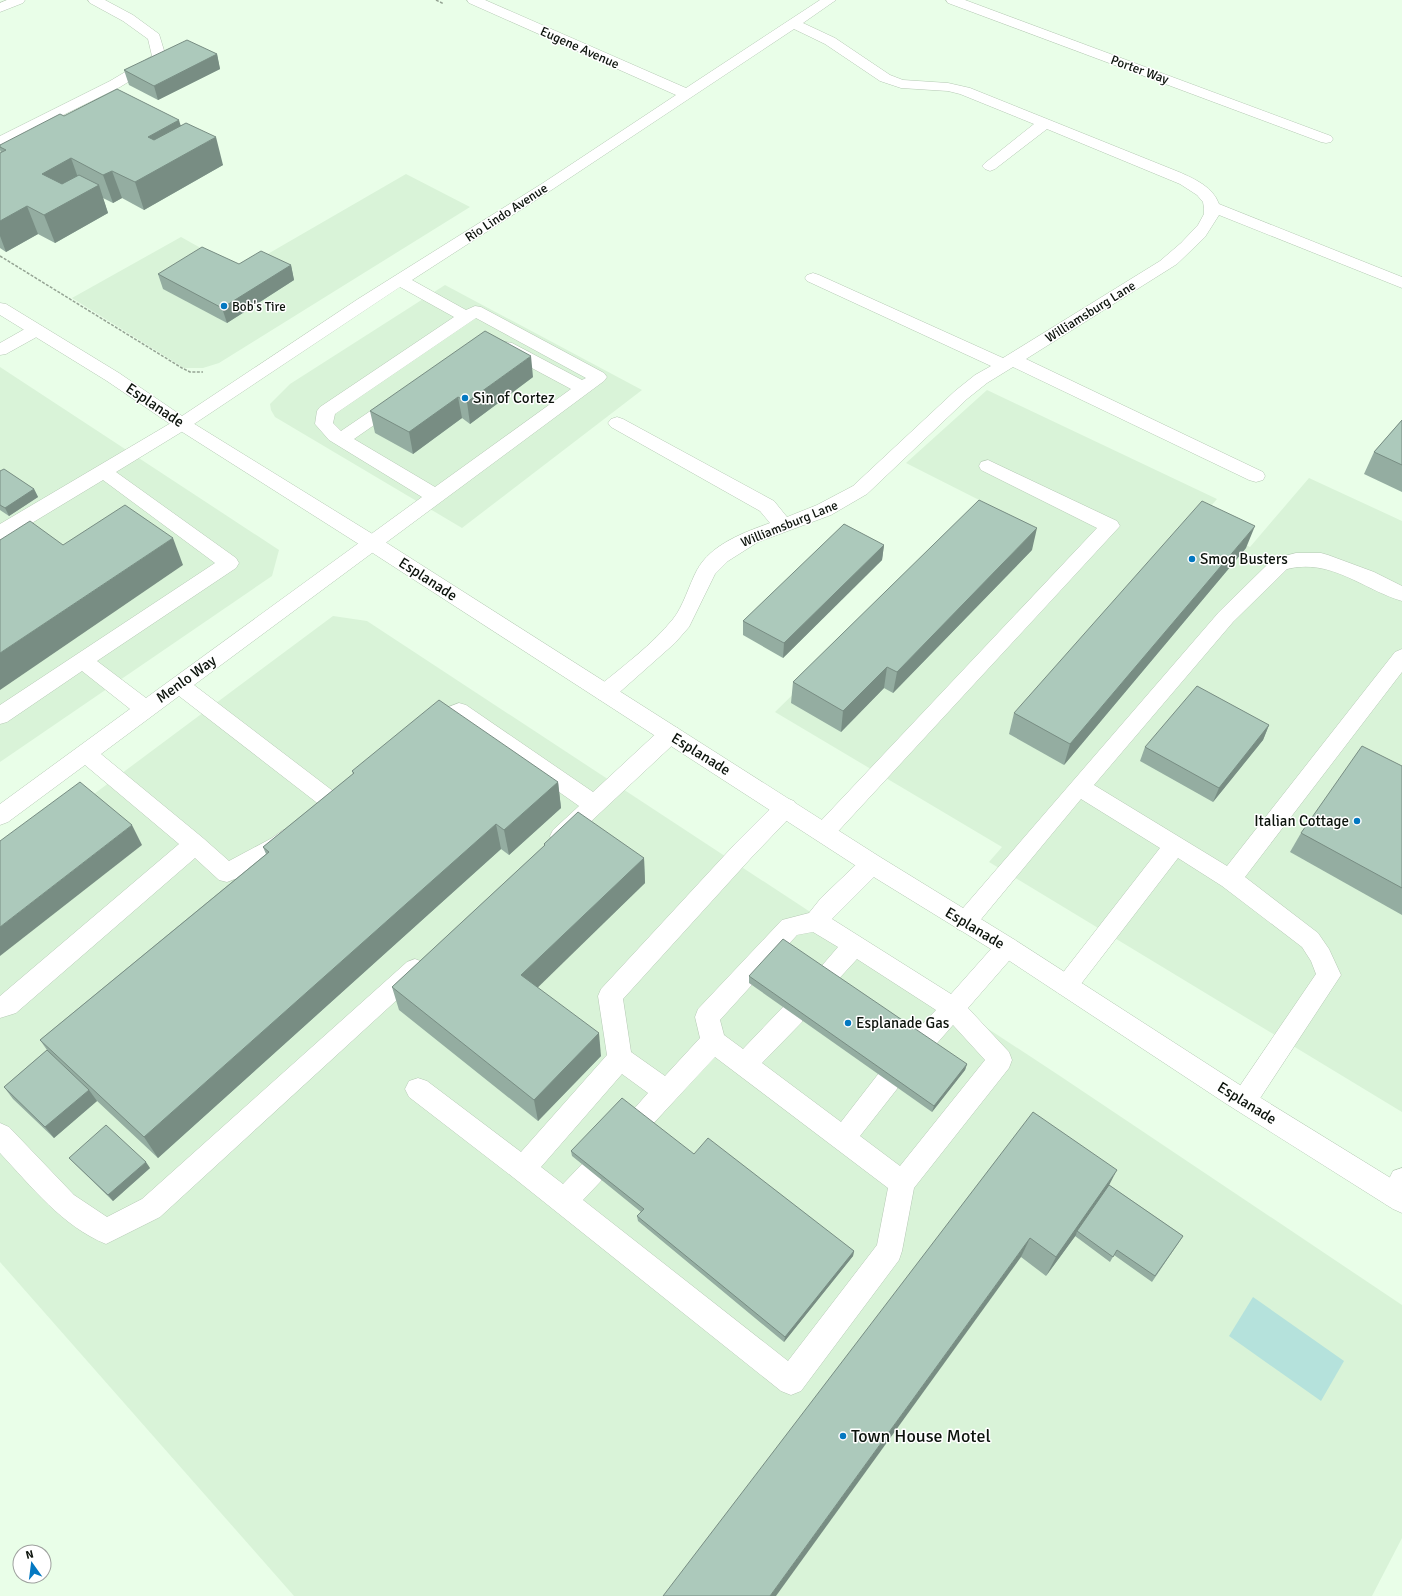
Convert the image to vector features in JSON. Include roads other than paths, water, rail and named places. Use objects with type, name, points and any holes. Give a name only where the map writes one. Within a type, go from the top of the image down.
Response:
[{"type":"street","points":[[0,8],[18,0]]},
{"type":"street","points":[[0,142],[115,84],[159,57],[154,37],[128,18],[95,0]]},
{"type":"street","name":"Eugene Avenue","points":[[474,0],[687,94]]},
{"type":"street","name":"Rio Lindo Avenue","points":[[0,532],[182,424],[400,280],[548,186],[829,0]]},
{"type":"street","name":"Porter Way","points":[[953,0],[1326,139]]},
{"type":"street","points":[[792,24],[830,41],[885,78],[901,84],[948,87],[965,91],[1190,182],[1201,190],[1212,207],[1402,283]]},
{"type":"street","points":[[990,166],[1045,123]]},
{"type":"street","name":"Williamsburg Lane","points":[[605,693],[668,638],[682,622],[707,570],[721,556],[751,537],[824,510],[860,490],[961,395],[1008,362],[1116,296],[1177,256],[1206,225],[1211,216],[1212,207]]},
{"type":"street","points":[[813,278],[1008,362],[1256,476]]},
{"type":"street","points":[[400,280],[466,316],[326,411],[324,424],[341,440],[435,496]]},
{"type":"street","name":"Esplanade","points":[[0,308],[113,377],[182,424],[372,543],[1244,1101],[1399,1192]]},
{"type":"street","name":"Menlo Way","points":[[0,816],[598,377],[475,311],[466,316]]},
{"type":"street","points":[[0,350],[36,330]]},
{"type":"street","points":[[491,344],[498,343],[583,388]]},
{"type":"street","points":[[341,440],[413,390]]},
{"type":"street","points":[[617,423],[768,506],[783,525]]},
{"type":"street","points":[[824,832],[1110,526],[988,466]]},
{"type":"street","points":[[0,716],[229,563],[104,471]]},
{"type":"street","points":[[965,922],[1079,786],[1226,617],[1280,564],[1296,560],[1321,560],[1367,576],[1402,594]]},
{"type":"street","points":[[1230,878],[1402,657]]},
{"type":"street","points":[[83,661],[145,710]]},
{"type":"street","points":[[179,685],[333,803]]},
{"type":"street","points":[[413,735],[424,725],[459,711],[595,805]]},
{"type":"street","points":[[546,850],[670,734]]},
{"type":"street","points":[[85,753],[195,844],[227,873],[280,845],[362,779]]},
{"type":"street","points":[[1079,786],[1230,878],[1310,940],[1321,956],[1329,975],[1244,1101]]},
{"type":"street","points":[[667,1092],[620,1058],[610,996],[743,851],[786,808]]},
{"type":"street","points":[[0,1007],[7,1006],[195,844]]},
{"type":"street","points":[[1066,986],[1175,845]]},
{"type":"street","points":[[872,864],[829,905],[816,921],[790,927],[707,1017],[713,1041],[744,1066],[902,1183]]},
{"type":"street","points":[[418,1089],[523,1169],[791,1382],[889,1251],[902,1183],[1000,1060],[953,1008],[816,921]]},
{"type":"street","points":[[827,976],[855,946]]},
{"type":"street","points":[[923,1041],[1007,948]]},
{"type":"street","points":[[0,1136],[65,1204],[106,1231],[151,1208],[429,956]]},
{"type":"street","points":[[744,1066],[793,1014]]},
{"type":"street","points":[[642,1118],[713,1041]]},
{"type":"street","points":[[523,1169],[620,1058]]},
{"type":"street","points":[[844,1139],[888,1081]]},
{"type":"street","points":[[564,1202],[592,1172]]},
{"type":"water","points":[[1253,1297],[1344,1361],[1321,1401],[1229,1336]]},
{"type":"place","name":"Bob's Tire","points":[[224,306]]},
{"type":"place","name":"Sin of Cortez","points":[[465,398]]},
{"type":"place","name":"Smog Busters","points":[[1192,559]]},
{"type":"place","name":"Italian Cottage","points":[[1357,821]]},
{"type":"place","name":"Esplanade Gas","points":[[848,1023]]},
{"type":"place","name":"Town House Motel","points":[[843,1436]]}]
